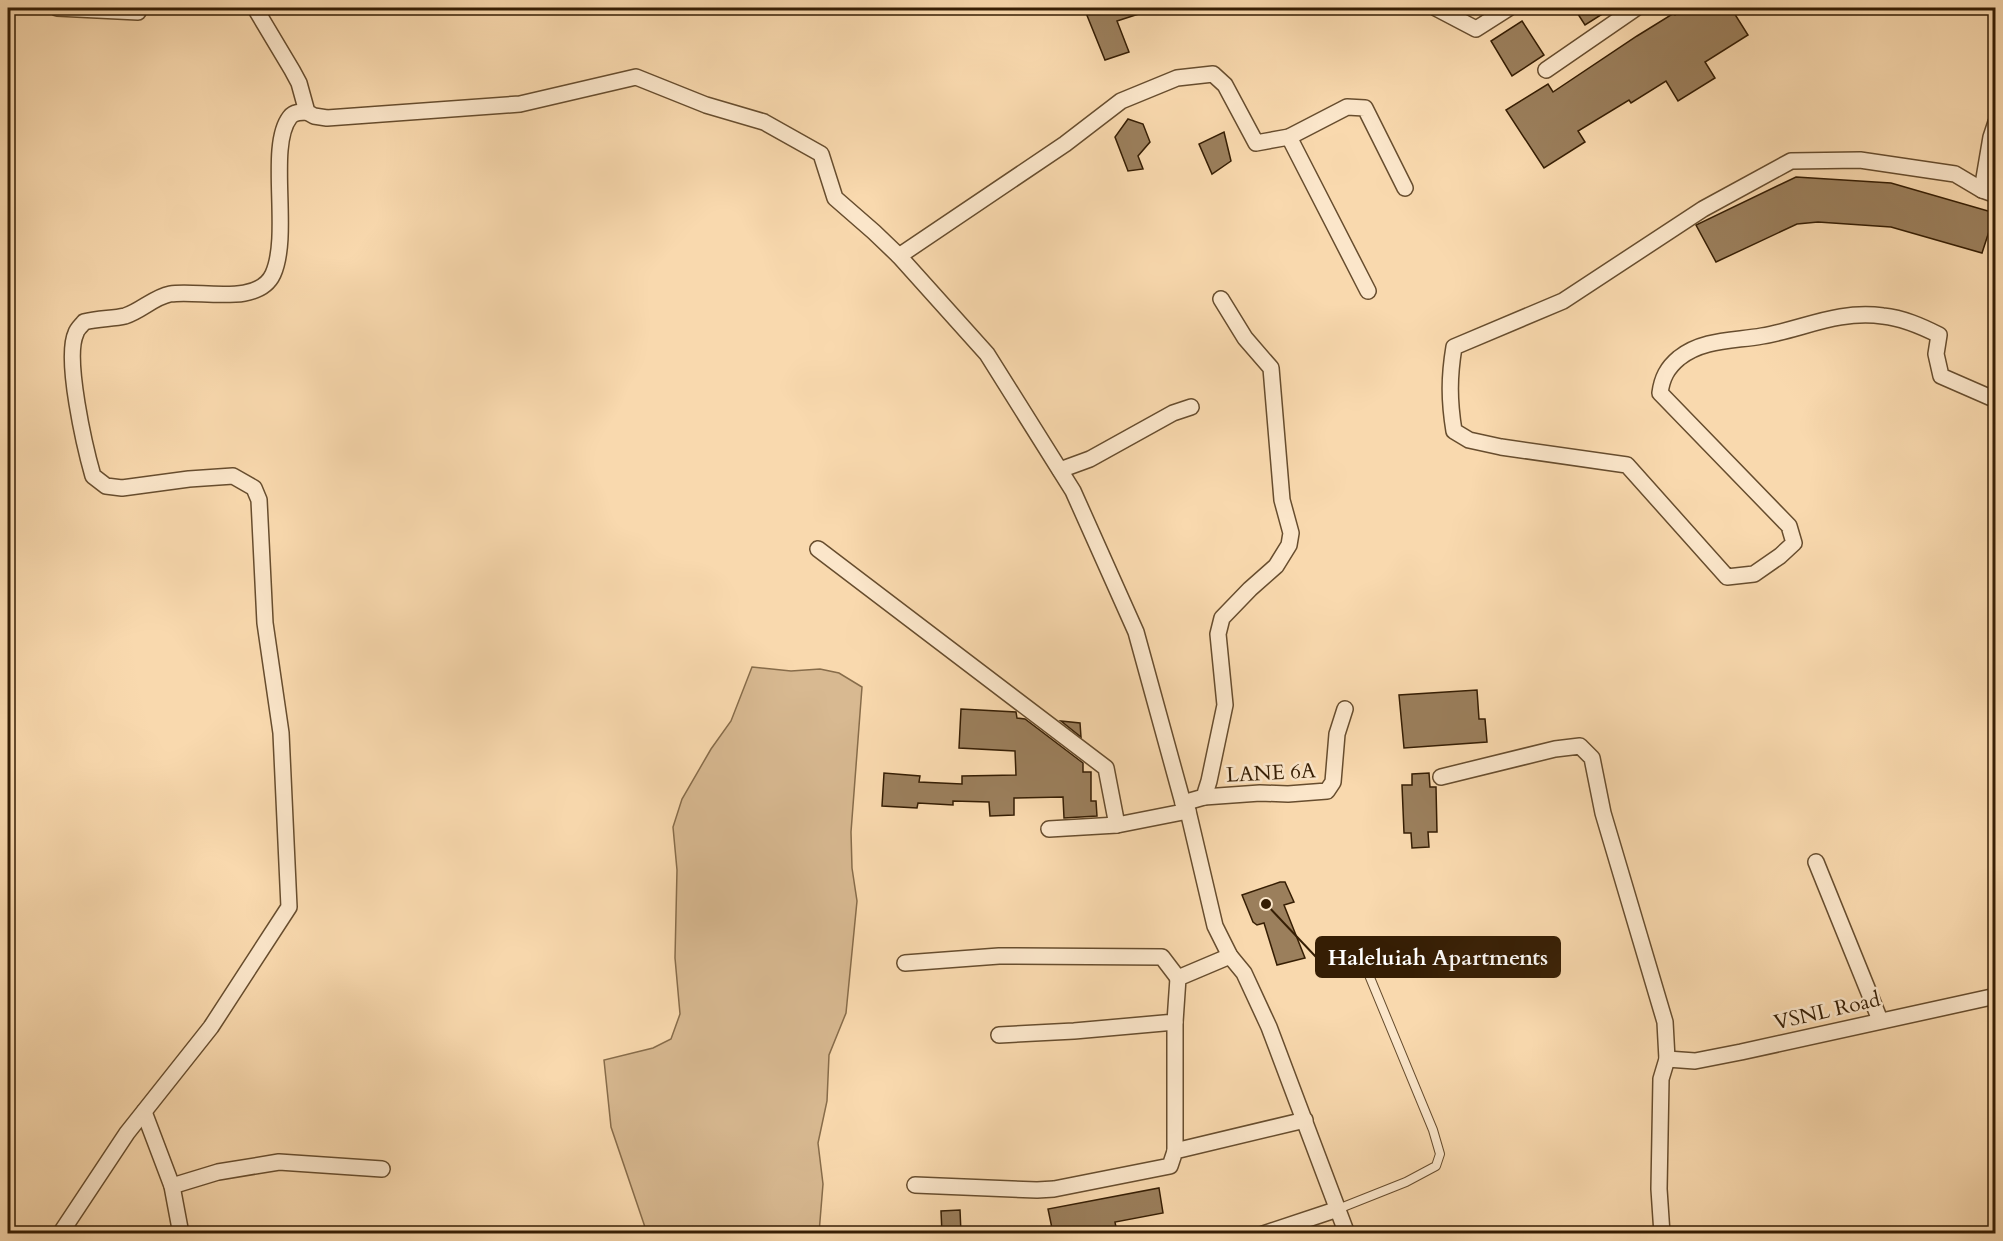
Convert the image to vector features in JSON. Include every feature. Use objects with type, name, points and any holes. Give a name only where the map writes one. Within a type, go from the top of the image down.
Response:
[{"type":"street","points":[[66,8],[138,12]]},
{"type":"street","points":[[255,8],[299,83],[306,112]]},
{"type":"street","points":[[1436,8],[1476,29],[1509,8]]},
{"type":"street","points":[[1546,70],[1636,8]]},
{"type":"street","points":[[899,256],[1065,144],[1121,101],[1177,78],[1213,74],[1225,85],[1256,143],[1289,137],[1347,107],[1365,108],[1405,188]]},
{"type":"street","points":[[60,1233],[127,1133],[211,1028],[289,907],[280,733],[266,623],[259,500],[254,488],[234,476],[189,479],[122,488],[106,486],[98,482],[93,476],[79,413],[72,348],[76,332],[84,322],[125,316],[171,294],[240,294],[259,288],[272,277],[278,262],[281,219],[281,144],[284,128],[291,115],[306,112],[327,118],[520,104],[636,77],[706,105],[764,122],[820,154],[835,198],[899,256],[987,354],[1073,491],[1136,632],[1186,807],[1215,927],[1230,956],[1244,973],[1264,1016],[1347,1233]]},
{"type":"street","points":[[1995,122],[1990,137],[1988,193],[1955,174],[1860,160],[1791,161],[1703,209],[1563,301],[1454,347],[1449,400],[1454,431],[1469,440],[1501,447],[1627,465],[1727,577],[1754,574],[1794,543],[1789,526],[1660,393],[1663,376],[1679,358],[1708,343],[1764,336],[1832,317],[1882,315],[1913,323],[1939,335],[1936,354],[1941,376],[1995,400]]},
{"type":"street","points":[[1289,137],[1368,291]]},
{"type":"street","points":[[1049,829],[1117,825],[1186,807],[1204,797],[1225,705],[1218,634],[1222,618],[1276,566],[1289,545],[1291,533],[1282,500],[1270,368],[1245,338],[1221,299]]},
{"type":"street","points":[[1060,470],[1090,459],[1173,413],[1191,407]]},
{"type":"street","points":[[818,549],[1106,768],[1117,825]]},
{"type":"street","name":"LANE 6A","points":[[1204,797],[1327,791],[1333,782],[1337,734],[1345,709]]},
{"type":"street","points":[[1441,777],[1555,749],[1580,746],[1592,758],[1603,813],[1665,1022],[1667,1059],[1661,1079],[1659,1189],[1662,1233]]},
{"type":"street","points":[[1816,862],[1880,1020]]},
{"type":"street","points":[[904,963],[999,956],[1162,957],[1178,978],[1175,1022],[1175,1151],[1170,1166],[1054,1189],[915,1185]]},
{"type":"street","points":[[1178,978],[1230,956]]},
{"type":"street","name":"VSNL Road","points":[[1667,1059],[1695,1061],[1995,996]]},
{"type":"street","points":[[999,1035],[1175,1022]]},
{"type":"street","points":[[144,1112],[172,1186],[181,1233]]},
{"type":"street","points":[[1175,1151],[1305,1120]]},
{"type":"street","points":[[172,1186],[218,1172],[279,1162],[382,1168]]},
{"type":"street","points":[[1263,1233],[1338,1209]]},
{"type":"lane","points":[[1338,1209],[1406,1182],[1436,1166],[1440,1154],[1364,963]]},
{"type":"shaded area","points":[[752,667],[791,671],[820,669],[839,673],[862,687],[851,832],[852,868],[857,901],[846,1013],[829,1055],[827,1101],[818,1143],[823,1184],[819,1233],[647,1233],[611,1127],[604,1060],[653,1048],[671,1039],[680,1014],[675,958],[677,870],[673,827],[682,799],[711,749],[731,721]]},
{"type":"building","points":[[1084,8],[1150,8],[1151,10],[1117,21],[1129,52],[1105,60]]},
{"type":"building","points":[[1574,8],[1612,8],[1585,25]]},
{"type":"building","points":[[1687,8],[1731,8],[1748,35],[1705,62],[1715,78],[1678,101],[1666,81],[1631,103],[1629,100],[1578,131],[1585,142],[1544,168],[1506,110],[1548,84],[1553,92],[1637,36],[1674,13],[1675,15]]},
{"type":"building","points":[[1522,21],[1544,55],[1512,76],[1491,41]]},
{"type":"building","points":[[1128,119],[1143,124],[1150,142],[1138,156],[1143,169],[1128,171],[1115,137]]},
{"type":"building","points":[[1224,132],[1231,161],[1212,174],[1199,144]]},
{"type":"building","points":[[1796,177],[1891,183],[1995,213],[1982,253],[1891,227],[1818,222],[1797,224],[1716,262],[1696,225]]},
{"type":"building","points":[[1477,690],[1479,719],[1485,719],[1487,742],[1404,748],[1399,695]]},
{"type":"building","points":[[961,709],[1016,712],[1017,718],[1025,719],[1083,763],[1083,772],[1091,772],[1091,801],[1096,801],[1097,816],[1064,818],[1063,797],[1014,798],[1014,815],[990,816],[989,802],[953,801],[953,805],[918,803],[917,808],[882,806],[884,773],[920,776],[919,782],[962,784],[962,776],[1016,775],[1015,751],[959,748]]},
{"type":"building","points":[[1061,721],[1080,723],[1081,737]]},
{"type":"building","points":[[1429,773],[1430,787],[1436,787],[1437,832],[1428,832],[1429,847],[1412,848],[1411,833],[1404,833],[1402,785],[1412,785],[1412,774]]},
{"type":"building","points":[[1285,882],[1294,902],[1284,905],[1305,958],[1277,965],[1264,923],[1257,925],[1253,922],[1242,895]]},
{"type":"building","points":[[1159,1188],[1163,1213],[1115,1222],[1117,1233],[1053,1233],[1048,1209]]},
{"type":"building","points":[[960,1210],[961,1233],[942,1233],[941,1211]]},
{"type":"place","name":"Haleluiah Apartments","points":[[1266,904]]}]
